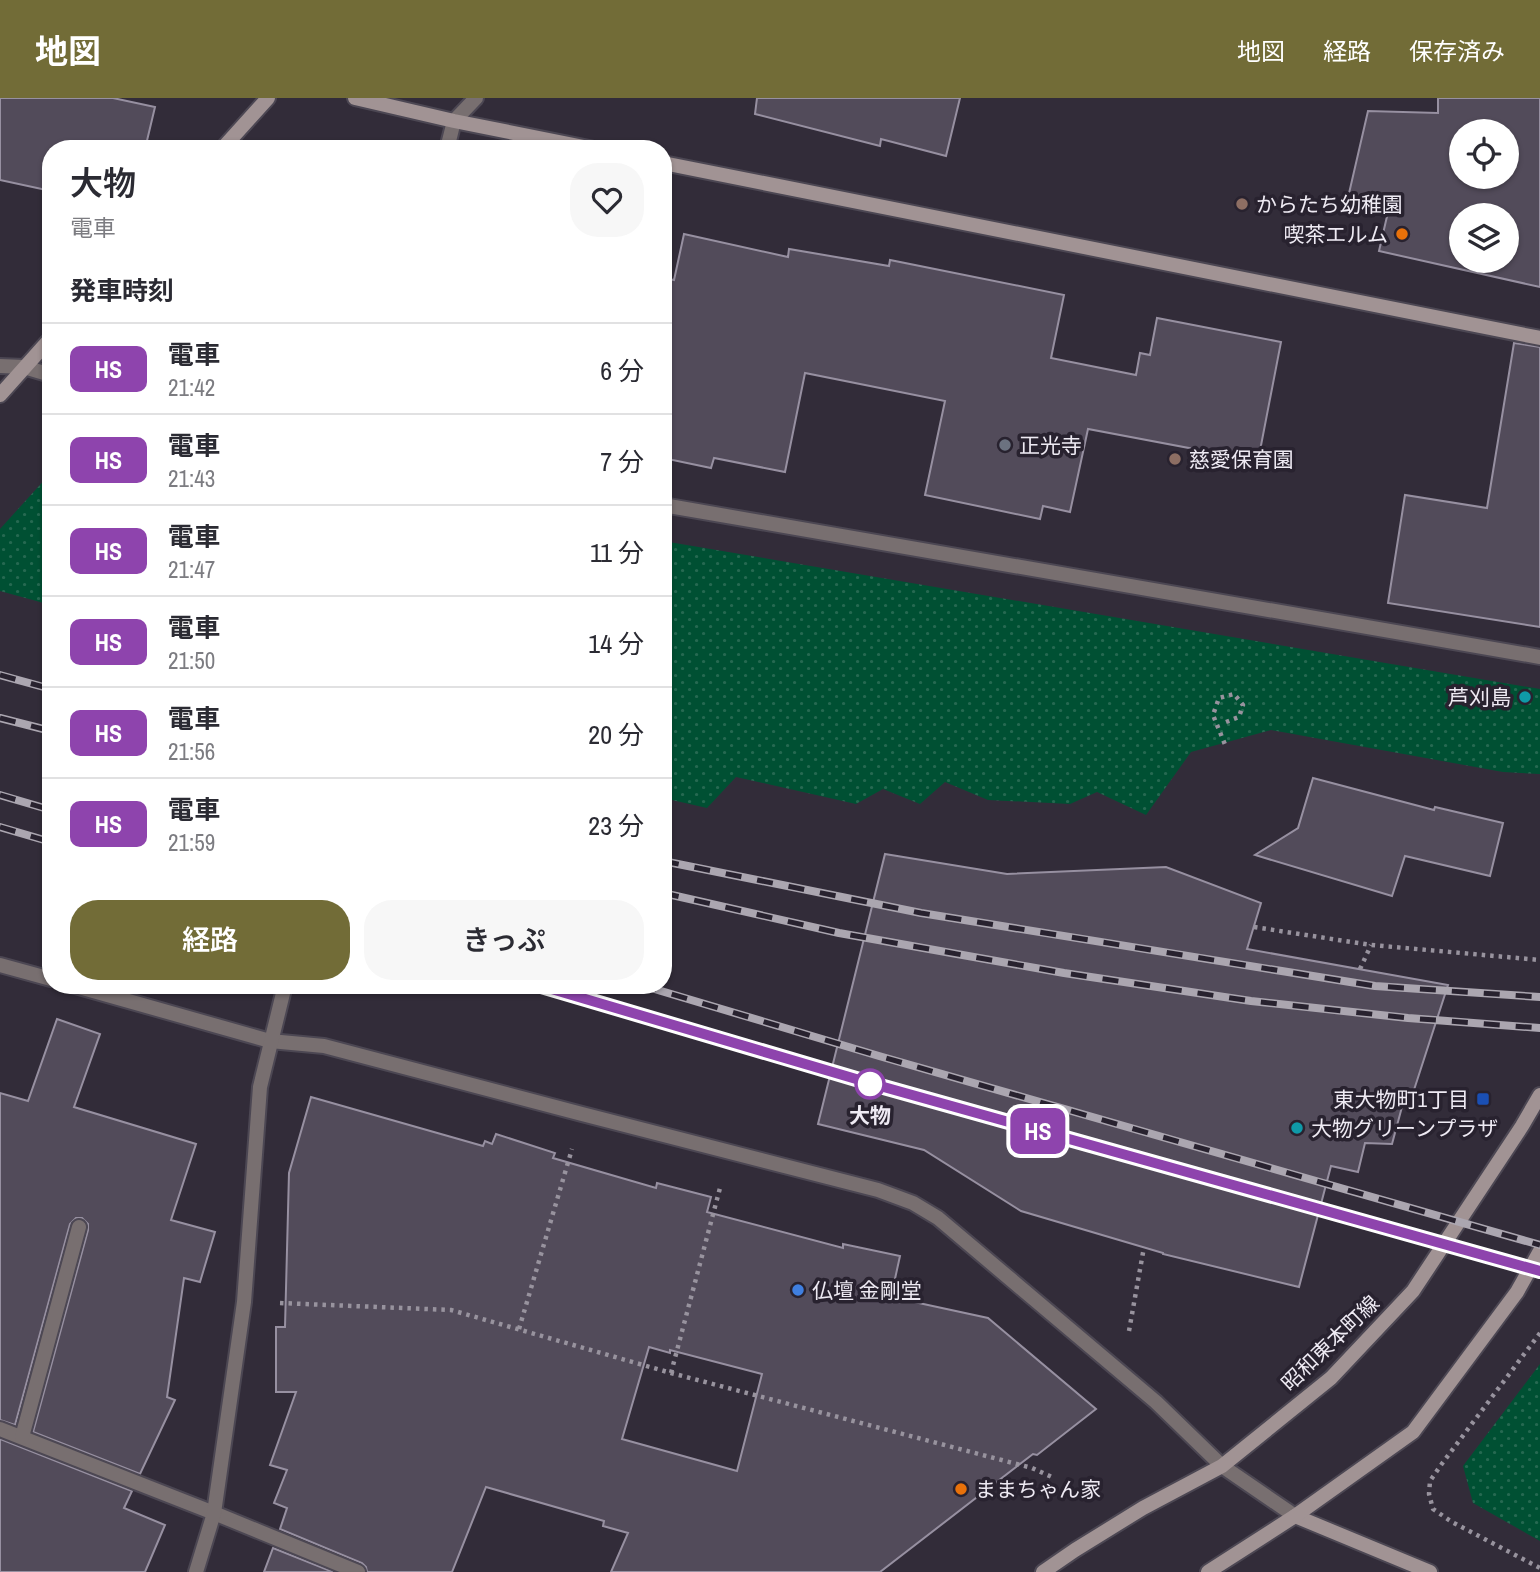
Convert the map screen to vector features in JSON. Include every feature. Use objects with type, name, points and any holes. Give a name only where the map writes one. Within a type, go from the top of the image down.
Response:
[{"type":"street","points":[[230,140],[268,98]]},
{"type":"street","points":[[355,98],[404,103],[454,121],[549,140]]},
{"type":"street","points":[[449,140],[454,121],[476,98]]},
{"type":"street","points":[[672,165],[1540,338]]},
{"type":"street","points":[[0,395],[42,348]]},
{"type":"street","points":[[0,366],[24,367],[42,372]]},
{"type":"street","points":[[672,507],[1540,657]]},
{"type":"street","points":[[0,965],[42,977]]},
{"type":"street","points":[[104,994],[270,1041],[324,1046],[878,1190],[913,1203],[938,1218],[1156,1402],[1222,1466],[1295,1516],[1430,1572]]},
{"type":"street","points":[[196,1572],[214,1513],[244,1302],[260,1087],[283,994]]},
{"type":"street","name":"昭和東本町線","points":[[1043,1572],[1143,1508],[1222,1466],[1331,1378],[1412,1291],[1540,1095]]},
{"type":"street","points":[[22,1437],[79,1227]]},
{"type":"street","points":[[1208,1572],[1295,1516],[1413,1432],[1517,1292],[1540,1251]]},
{"type":"street","points":[[0,1429],[358,1572]]},
{"type":"path","points":[[1226,722],[1239,717],[1243,705],[1234,694],[1219,698],[1213,715],[1226,747]]},
{"type":"path","points":[[1254,927],[1371,945],[1540,960]]},
{"type":"path","points":[[1360,969],[1371,945]]},
{"type":"path","points":[[519,1329],[582,1114]]},
{"type":"path","points":[[671,1373],[729,1152]]},
{"type":"path","points":[[1128,1336],[1144,1247]]},
{"type":"path","points":[[244,1302],[451,1310],[671,1373],[1031,1468],[1054,1478]]},
{"type":"path","points":[[1540,1334],[1441,1465],[1430,1481],[1429,1494],[1433,1509],[1452,1522],[1540,1568]]},
{"type":"green space","points":[[42,483],[42,603],[0,591],[0,529]]},
{"type":"green space","points":[[672,543],[1540,689],[1540,774],[1503,772],[1271,730],[1191,752],[1146,815],[1097,792],[1070,804],[988,800],[945,782],[920,804],[883,789],[856,804],[736,777],[707,808],[672,800]]},
{"type":"green space","points":[[1540,1364],[1540,1541],[1473,1503],[1463,1466]]},
{"type":"building","points":[[0,98],[113,98],[155,107],[147,140],[42,140],[42,189],[0,180]]},
{"type":"building","points":[[757,98],[960,98],[946,156],[881,139],[880,146],[755,114]]},
{"type":"building","points":[[1438,98],[1540,98],[1540,287],[1477,273],[1519,273],[1519,203],[1449,203],[1449,267],[1379,251],[1388,212],[1347,202],[1368,111],[1438,113]]},
{"type":"building","points":[[684,234],[788,257],[789,249],[889,266],[890,260],[1064,295],[1051,358],[1136,375],[1140,353],[1150,355],[1157,318],[1281,342],[1258,461],[1088,429],[1070,512],[1043,506],[1040,519],[925,495],[945,401],[805,373],[785,472],[714,458],[711,468],[672,460],[674,280]]},
{"type":"building","points":[[1514,343],[1540,347],[1540,627],[1388,603],[1405,495],[1487,508]]},
{"type":"building","points":[[1313,778],[1434,810],[1435,807],[1503,823],[1490,876],[1405,856],[1392,896],[1255,855],[1298,828]]},
{"type":"building","points":[[885,854],[1007,874],[1166,867],[1261,903],[1247,949],[1448,985],[1413,1093],[1406,1092],[1392,1144],[1365,1143],[1358,1172],[1331,1166],[1299,1287],[1163,1254],[1021,1211],[924,1150],[818,1124]]},
{"type":"building","points":[[57,1019],[100,1034],[74,1107],[196,1144],[171,1220],[215,1232],[200,1282],[184,1278],[167,1397],[175,1400],[140,1474],[33,1432],[88,1230],[88,1224],[82,1218],[76,1218],[70,1224],[15,1425],[0,1420],[0,1093],[28,1101]]},
{"type":"building","points":[[311,1097],[483,1146],[485,1141],[492,1144],[496,1134],[555,1153],[553,1158],[656,1188],[657,1183],[711,1197],[707,1212],[843,1248],[843,1244],[900,1256],[891,1297],[988,1318],[1096,1409],[880,1572],[611,1572],[628,1533],[603,1526],[604,1521],[486,1487],[452,1572],[367,1572],[362,1563],[280,1529],[287,1508],[274,1503],[287,1470],[270,1465],[296,1392],[276,1392],[276,1327],[285,1327],[289,1173]],"holes":[[[649,1347],[670,1353],[670,1350],[762,1374],[737,1471],[622,1439]]]},
{"type":"building","points":[[0,1439],[132,1491],[124,1508],[165,1525],[145,1572],[0,1572]]},
{"type":"building","points":[[273,1548],[333,1572],[264,1572]]},
{"type":"railway","points":[[0,675],[42,687]]},
{"type":"railway","points":[[0,718],[42,729]]},
{"type":"railway","points":[[0,795],[42,807]]},
{"type":"railway","points":[[0,827],[42,839]]},
{"type":"railway","points":[[672,863],[921,913],[1375,986],[1540,997]]},
{"type":"railway","points":[[672,895],[839,933],[1064,973],[1251,1001],[1408,1018],[1540,1028]]},
{"type":"railway","points":[[568,994],[873,1084],[1540,1271]]},
{"type":"railway","points":[[671,994],[1540,1245]]},
{"type":"train","name":"HS","points":[[568,994],[873,1084],[1540,1271]]},
{"type":"place","name":"からたち幼稚園","points":[[1242,204]]},
{"type":"place","name":"喫茶エルム","points":[[1402,234]]},
{"type":"place","name":"正光寺","points":[[1005,445]]},
{"type":"place","name":"慈愛保育園","points":[[1175,459]]},
{"type":"place","name":"芦刈島","points":[[1525,697]]},
{"type":"place","name":"大物","points":[[870,1084]]},
{"type":"place","name":"東大物町1丁目","points":[[1483,1099]]},
{"type":"place","name":"大物グリーンプラザ","points":[[1297,1128]]},
{"type":"place","name":"仏壇 金剛堂","points":[[798,1290]]},
{"type":"place","name":"ままちゃん家","points":[[961,1489]]}]
